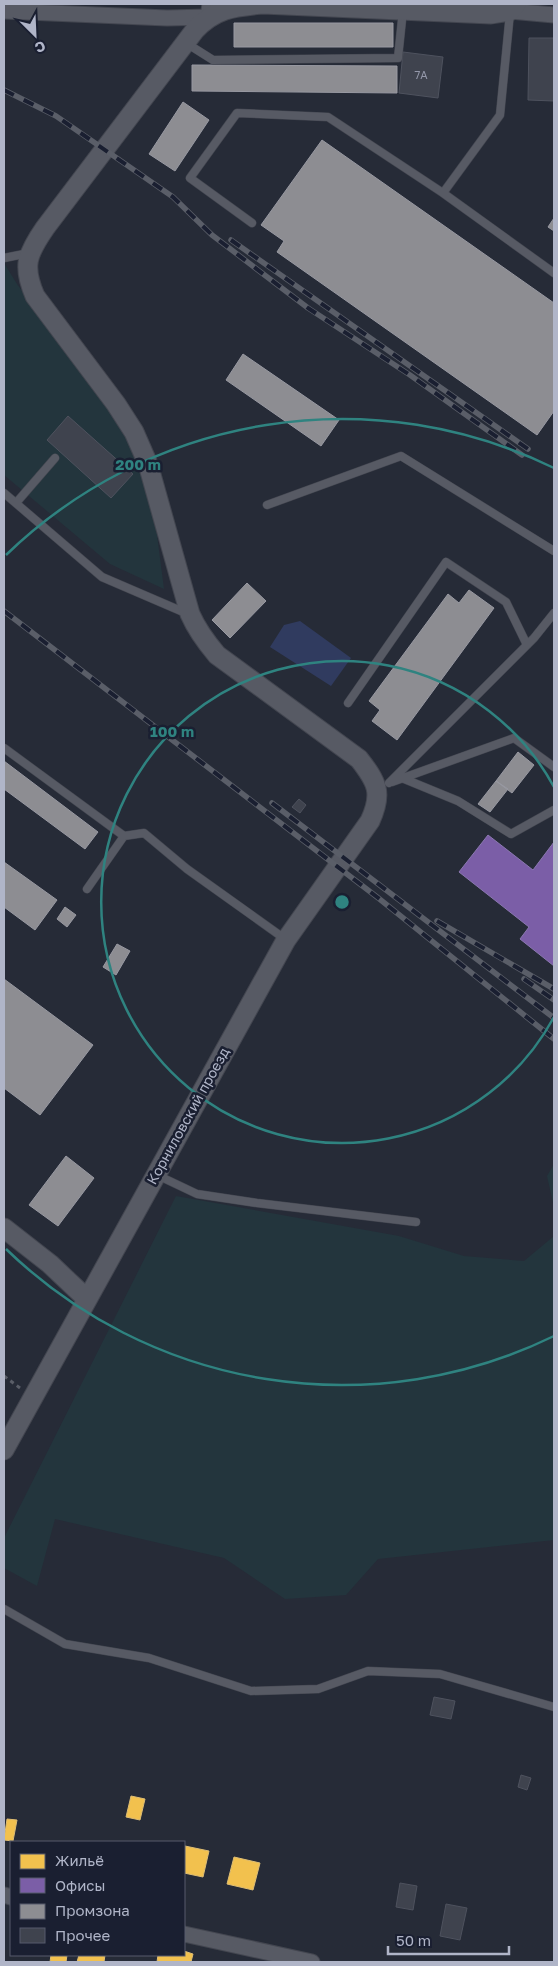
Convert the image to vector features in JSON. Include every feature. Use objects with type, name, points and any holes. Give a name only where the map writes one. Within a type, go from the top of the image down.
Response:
[{"type":"street","points":[[4,11],[166,18],[209,10],[263,4],[491,14],[513,7],[554,15]]},
{"type":"street","points":[[209,10],[45,228],[30,253],[26,267],[28,281],[35,296],[116,404],[134,432],[156,490],[190,614],[204,640],[217,655],[359,760],[383,786]]},
{"type":"street","name":"Корниловский проезд","points":[[4,1450],[286,940],[370,821],[378,804],[383,786]]},
{"type":"street","points":[[4,1228],[50,1264],[87,1299]]},
{"type":"street","points":[[185,1934],[312,1962]]},
{"type":"lane","points":[[443,193],[500,115],[513,7]]},
{"type":"lane","points":[[186,43],[213,60],[398,58],[403,9]]},
{"type":"lane","points":[[252,223],[190,178],[236,113],[328,117],[443,193],[554,273]]},
{"type":"lane","points":[[4,258],[30,253]]},
{"type":"lane","points":[[267,505],[401,456],[554,551]]},
{"type":"lane","points":[[16,503],[55,458]]},
{"type":"lane","points":[[4,493],[102,577],[190,614]]},
{"type":"lane","points":[[348,703],[446,562],[506,602],[527,645]]},
{"type":"lane","points":[[383,786],[527,645],[554,613]]},
{"type":"lane","points":[[383,786],[514,738],[554,767]]},
{"type":"lane","points":[[4,748],[124,836],[144,833],[186,869],[286,940]]},
{"type":"lane","points":[[402,778],[458,801],[511,834],[554,810]]},
{"type":"lane","points":[[87,889],[124,836]]},
{"type":"lane","points":[[155,1174],[197,1194],[416,1222]]},
{"type":"lane","points":[[4,1609],[65,1644],[149,1658],[251,1691],[318,1689],[368,1671],[440,1674],[554,1707]]},
{"type":"shaded area","points":[[4,263],[17,284],[130,437],[152,496],[164,589],[110,564],[4,475]]},
{"type":"shaded area","points":[[554,1164],[554,1207],[547,1176]]},
{"type":"shaded area","points":[[176,1196],[399,1236],[464,1256],[524,1261],[554,1236],[554,1540],[378,1559],[346,1595],[285,1599],[224,1558],[55,1519],[37,1586],[4,1568],[4,1538]]},
{"type":"water","points":[[300,621],[351,658],[331,686],[270,647],[284,625]]},
{"type":"building: Жильё","points":[[131,1796],[145,1799],[140,1820],[126,1817]]},
{"type":"building: Жильё","points":[[7,1819],[17,1820],[13,1841],[4,1840]]},
{"type":"building: Жильё","points":[[185,1846],[209,1851],[203,1877],[185,1873]]},
{"type":"building: Жильё","points":[[234,1857],[260,1863],[253,1890],[227,1884]]},
{"type":"building: Жильё","points":[[185,1951],[193,1954],[191,1962],[157,1962],[158,1956],[185,1956]]},
{"type":"building: Жильё","points":[[51,1956],[67,1956],[66,1962],[50,1962]]},
{"type":"building: Жильё","points":[[79,1956],[105,1956],[104,1962],[77,1962]]},
{"type":"building: Офисы","points":[[488,835],[533,870],[554,842],[554,966],[520,939],[529,927],[459,872]]},
{"type":"building: Промзона","points":[[234,23],[393,23],[393,47],[234,47]]},
{"type":"building: Промзона","points":[[192,65],[397,66],[397,93],[192,91]]},
{"type":"building: Промзона","points":[[183,102],[209,120],[175,171],[149,154]]},
{"type":"building: Промзона","points":[[322,140],[554,303],[554,411],[537,435],[277,252],[284,241],[261,225]]},
{"type":"building: Промзона","points":[[554,218],[554,231],[548,227]]},
{"type":"building: Промзона","points":[[243,354],[339,420],[321,446],[226,380]]},
{"type":"building: Промзона","points":[[247,583],[266,601],[230,638],[212,620]]},
{"type":"building: Промзона","points":[[469,590],[494,608],[397,740],[372,721],[380,710],[369,701],[448,594],[459,603]]},
{"type":"building: Промзона","points":[[518,752],[534,765],[512,793],[496,781]]},
{"type":"building: Промзона","points":[[4,761],[98,832],[85,849],[4,789]]},
{"type":"building: Промзона","points":[[496,781],[508,789],[490,812],[478,804]]},
{"type":"building: Промзона","points":[[4,862],[57,900],[35,930],[4,907]]},
{"type":"building: Промзона","points":[[65,907],[76,915],[67,927],[57,919]]},
{"type":"building: Промзона","points":[[117,944],[130,951],[116,975],[103,967]]},
{"type":"building: Промзона","points":[[4,979],[93,1045],[40,1115],[4,1088]]},
{"type":"building: Промзона","points":[[66,1156],[94,1178],[58,1226],[29,1205]]},
{"type":"building: Прочее","points":[[529,38],[554,38],[554,101],[528,100]]},
{"type":"building: Прочее","points":[[403,52],[443,57],[438,98],[399,93]]},
{"type":"building: Прочее","points":[[68,416],[133,474],[111,498],[47,440]]},
{"type":"building: Прочее","points":[[299,799],[306,805],[300,813],[292,807]]},
{"type":"building: Прочее","points":[[434,1697],[455,1701],[451,1719],[430,1715]]},
{"type":"building: Прочее","points":[[521,1775],[531,1778],[527,1790],[518,1787]]},
{"type":"building: Прочее","points":[[400,1883],[417,1886],[413,1910],[396,1907]]},
{"type":"building: Прочее","points":[[446,1904],[467,1908],[460,1940],[440,1936]]},
{"type":"railway","points":[[4,90],[56,116],[173,197],[212,235],[308,308],[410,375],[522,455]]},
{"type":"railway","points":[[231,240],[528,449]]},
{"type":"railway","points":[[4,611],[377,897],[554,1039]]},
{"type":"railway","points":[[272,803],[554,1018]]},
{"type":"railway","points":[[437,921],[554,989]]},
{"type":"railway","points":[[524,979],[554,1000]]}]
